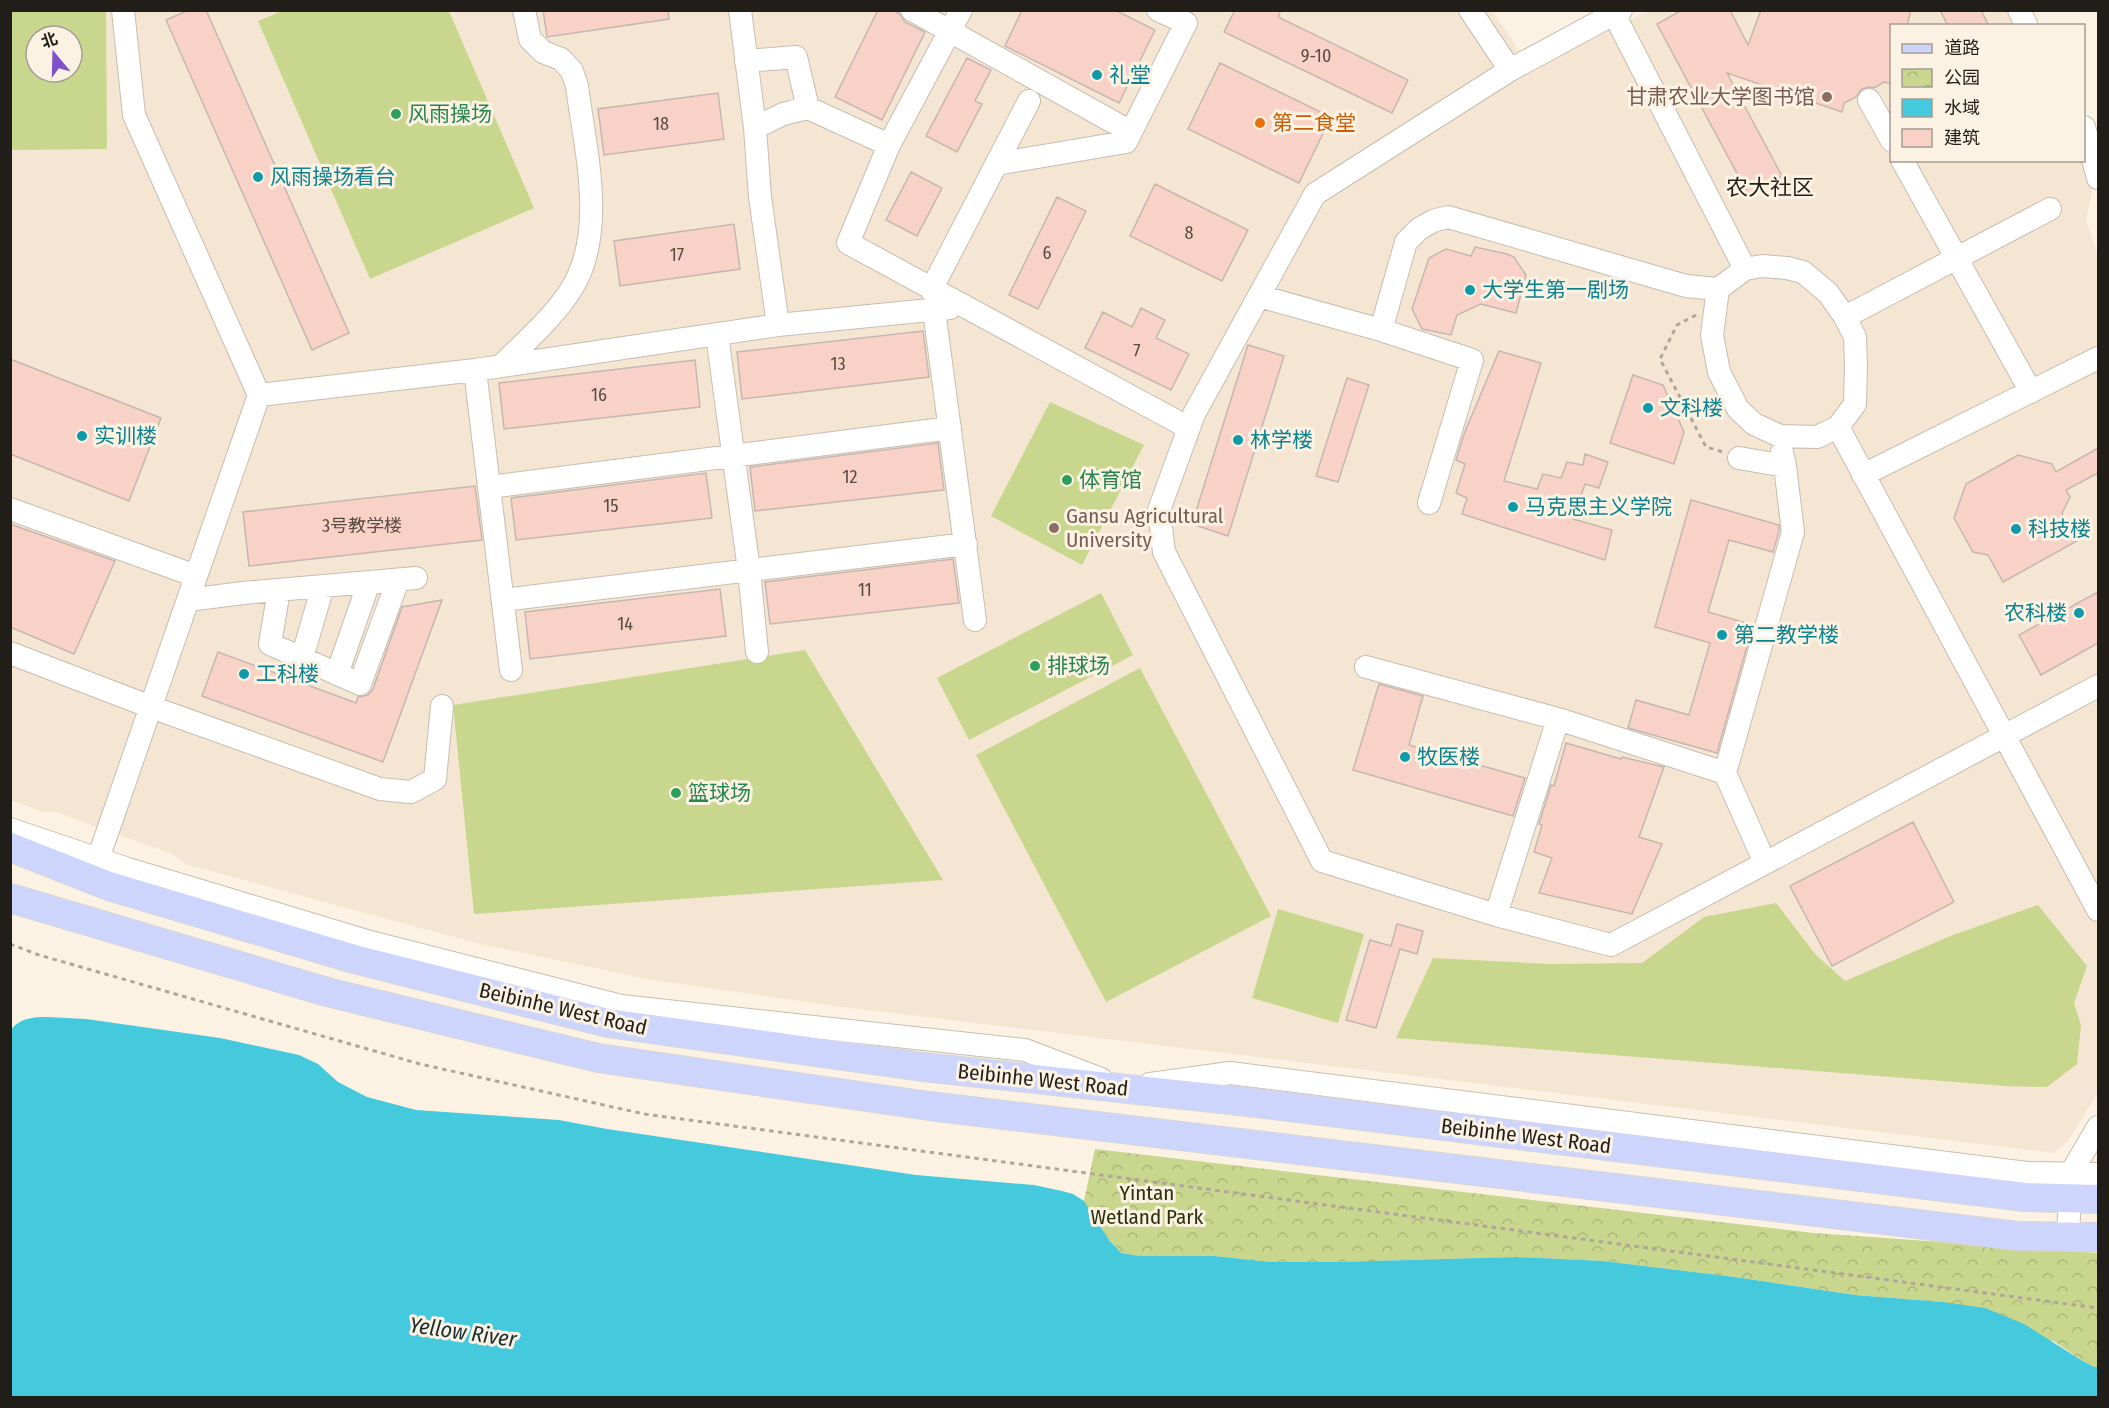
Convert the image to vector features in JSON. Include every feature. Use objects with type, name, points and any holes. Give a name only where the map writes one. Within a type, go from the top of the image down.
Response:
[{"type":"main road","name":"Beibinhe West Road","points":[[10,847],[110,886],[354,959],[608,1023],[923,1067],[1123,1088],[2025,1197],[2070,1186],[2098,1199]]},
{"type":"main road","name":"Beibinhe West Road","points":[[10,898],[327,992],[598,1058],[928,1106],[2006,1235],[2098,1237]]},
{"type":"main road","points":[[1116,1128],[1123,1088]]},
{"type":"street","points":[[98,859],[259,395],[134,115],[123,10]]},
{"type":"street","points":[[501,366],[544,323],[572,288],[582,266],[591,233],[593,208],[577,86],[572,71],[561,58],[543,52],[530,39],[524,10]]},
{"type":"street","points":[[740,10],[755,128],[760,197],[778,325]]},
{"type":"street","points":[[912,10],[1131,132]]},
{"type":"street","points":[[961,10],[889,145],[848,243],[933,300],[963,307],[1189,428]]},
{"type":"street","points":[[996,164],[1126,142],[1185,23],[1158,10]]},
{"type":"street","points":[[1470,10],[1510,70]]},
{"type":"street","points":[[2019,10],[2026,24]]},
{"type":"street","points":[[1745,269],[1618,12],[1510,70],[1315,194],[1194,414],[1159,510],[1164,552],[1322,861],[1496,915],[1611,945],[2098,686]]},
{"type":"street","points":[[746,61],[796,57],[808,108]]},
{"type":"street","points":[[1869,100],[1890,137]]},
{"type":"street","points":[[975,620],[933,300],[996,164],[1029,101]]},
{"type":"street","points":[[755,128],[783,114],[808,108],[889,145]]},
{"type":"street","points":[[2090,128],[2098,178]]},
{"type":"street","points":[[1903,162],[2031,392]]},
{"type":"street","points":[[1845,317],[2050,209]]},
{"type":"street","points":[[1381,330],[1407,242],[1419,229],[1433,220],[1448,217],[1686,285],[1718,289]]},
{"type":"street","points":[[1762,266],[1803,272],[1828,293],[1845,317],[1855,337],[1855,404],[1838,428],[1817,437],[1779,436],[1754,424],[1738,409],[1719,372],[1712,335],[1718,289],[1745,269],[1762,266]]},
{"type":"street","points":[[1259,296],[1381,330],[1472,360],[1429,503]]},
{"type":"street","points":[[259,395],[501,366],[717,335],[933,300]]},
{"type":"street","points":[[717,335],[749,570],[757,652]]},
{"type":"street","points":[[1863,475],[2098,358]]},
{"type":"street","points":[[475,369],[511,670]]},
{"type":"street","points":[[490,487],[950,428]]},
{"type":"street","points":[[1838,428],[2098,910]]},
{"type":"street","points":[[1765,863],[1725,773],[1793,532],[1779,436]]},
{"type":"street","points":[[1738,458],[1785,466]]},
{"type":"street","points":[[10,509],[196,576]]},
{"type":"street","points":[[503,600],[966,544]]},
{"type":"street","points":[[188,600],[279,590],[407,579],[360,684],[270,644],[279,590]]},
{"type":"street","points":[[337,674],[369,582]]},
{"type":"street","points":[[302,658],[323,586]]},
{"type":"street","points":[[10,652],[151,707],[380,789],[411,792],[435,779],[442,706]]},
{"type":"street","points":[[1366,667],[1558,719],[1725,773]]},
{"type":"street","points":[[1496,915],[1558,719]]},
{"type":"street","points":[[10,829],[98,859],[370,942],[621,1006],[1024,1050],[1123,1088]]},
{"type":"street","points":[[2068,1237],[2070,1186],[2098,1127]]},
{"type":"street","points":[[2070,1186],[2098,1174]]},
{"type":"path","points":[[1677,325],[1660,359],[1706,447]]},
{"type":"path","points":[[10,944],[39,955],[420,1064],[644,1114],[2098,1308]]},
{"type":"shaded area","name":"Gansu Agricultural University","points":[[1492,10],[1518,49],[1539,66],[1648,11],[2006,11],[2013,24],[1890,24],[1890,162],[2085,162],[2085,159],[2088,159],[2092,191],[2086,220],[2098,256],[2098,1092],[2068,1141],[2054,1153],[834,1006],[652,980],[476,943],[185,864],[172,854],[53,811],[45,813],[11,800],[10,11]]},
{"type":"green space","points":[[10,11],[106,11],[107,149],[11,150]]},
{"type":"green space","name":"风雨操场","points":[[282,11],[449,11],[534,208],[370,279],[258,21]]},
{"type":"green space","name":"体育馆","points":[[1050,402],[1144,445],[1082,565],[991,516]]},
{"type":"green space","name":"排球场","points":[[1101,593],[1133,655],[969,740],[937,678]]},
{"type":"green space","name":"篮球场","points":[[805,650],[943,880],[474,914],[453,705]]},
{"type":"green space","points":[[1140,668],[1271,916],[1106,1002],[976,755]]},
{"type":"green space","points":[[1776,903],[1816,955],[1845,981],[1953,935],[2038,905],[2087,966],[2074,1003],[2081,1025],[2077,1064],[2047,1087],[2005,1086],[1396,1038],[1433,958],[1548,964],[1642,963],[1704,917]]},
{"type":"green space","points":[[1278,909],[1364,934],[1338,1023],[1252,998]]},
{"type":"green space","name":"Yintan Wetland Park","points":[[1095,1149],[1814,1233],[2098,1253],[2098,1367],[2081,1360],[2055,1342],[1943,1302],[1855,1295],[1603,1261],[1516,1257],[1271,1262],[1214,1256],[1139,1256],[1121,1253],[1109,1240],[1084,1201]]},
{"type":"water","name":"Yellow River","points":[[47,1017],[86,1019],[220,1038],[299,1055],[318,1064],[338,1082],[367,1097],[416,1110],[559,1120],[916,1175],[1034,1185],[1062,1191],[1073,1194],[1084,1201],[1109,1240],[1121,1253],[1139,1256],[1214,1256],[1271,1262],[1516,1257],[1603,1261],[1855,1295],[1985,1308],[2024,1324],[2081,1360],[2098,1367],[2098,1397],[11,1397],[11,1030],[22,1021]]},
{"type":"building","name":"风雨操场看台","points":[[189,10],[206,10],[349,333],[312,350],[166,20]]},
{"type":"building","points":[[543,10],[668,10],[669,19],[547,37]]},
{"type":"building","points":[[878,10],[892,10],[900,14],[905,22],[925,32],[882,120],[835,97]]},
{"type":"building","name":"礼堂","points":[[1022,10],[1115,10],[1155,30],[1119,103],[1005,46]]},
{"type":"building","points":[[1235,10],[1281,10],[1278,17],[1408,80],[1392,113],[1224,32]]},
{"type":"building","name":"甘肃农业大学图书馆","points":[[1682,10],[1730,10],[1748,45],[1761,10],[1911,10],[1908,24],[1890,24],[1890,84],[1884,82],[1874,88],[1862,89],[1856,97],[1844,103],[1842,112],[1727,73],[1782,176],[1748,194],[1657,24]]},
{"type":"building","points":[[1940,10],[1981,10],[1988,24],[1947,24]]},
{"type":"building","points":[[967,58],[991,70],[975,101],[982,104],[957,152],[926,136]]},
{"type":"building","name":"第二食堂","points":[[1220,63],[1331,117],[1299,183],[1188,129]]},
{"type":"building","points":[[718,93],[724,139],[604,155],[598,109]]},
{"type":"building","points":[[911,172],[942,188],[917,236],[886,220]]},
{"type":"building","points":[[1155,184],[1248,230],[1222,281],[1130,236]]},
{"type":"building","points":[[1057,197],[1086,211],[1038,309],[1009,295]]},
{"type":"building","points":[[734,224],[740,269],[620,286],[614,241]]},
{"type":"building","name":"大学生第一剧场","points":[[1475,247],[1514,257],[1526,275],[1516,313],[1481,304],[1457,315],[1451,335],[1422,329],[1412,309],[1429,258],[1446,249],[1471,256]]},
{"type":"building","points":[[1141,308],[1165,320],[1156,338],[1189,354],[1171,390],[1085,348],[1103,312],[1132,327]]},
{"type":"building","points":[[923,331],[929,377],[742,399],[737,352]]},
{"type":"building","name":"林学楼","points":[[1248,345],[1284,356],[1228,536],[1192,524]]},
{"type":"building","points":[[1499,351],[1541,363],[1504,481],[1537,489],[1543,474],[1561,478],[1567,462],[1583,465],[1585,454],[1608,462],[1599,488],[1585,484],[1573,519],[1612,530],[1605,560],[1462,514],[1467,498],[1456,493],[1465,464],[1456,460],[1464,434]]},
{"type":"building","name":"实训楼","points":[[10,359],[161,418],[129,501],[10,454]]},
{"type":"building","points":[[695,360],[700,407],[504,429],[499,383]]},
{"type":"building","name":"文科楼","points":[[1633,375],[1663,385],[1684,432],[1674,464],[1610,443]]},
{"type":"building","points":[[1347,378],[1369,385],[1338,482],[1316,476]]},
{"type":"building","points":[[938,443],[944,490],[755,511],[750,467]]},
{"type":"building","name":"科技楼","points":[[2098,448],[2098,473],[2066,490],[2070,497],[2062,513],[2077,541],[2003,582],[1988,555],[1973,552],[1954,518],[1966,484],[2018,455],[2052,464],[2056,472]]},
{"type":"building","points":[[706,473],[712,518],[516,540],[511,498]]},
{"type":"building","points":[[475,486],[482,540],[249,566],[243,512]]},
{"type":"building","name":"第二教学楼","points":[[1691,500],[1779,525],[1773,552],[1729,540],[1708,612],[1753,625],[1717,753],[1628,728],[1636,700],[1689,715],[1710,643],[1655,627]]},
{"type":"building","points":[[10,524],[115,561],[74,654],[10,627]]},
{"type":"building","points":[[953,559],[959,603],[770,624],[765,582]]},
{"type":"building","points":[[720,589],[726,636],[530,659],[525,612]]},
{"type":"building","name":"农科楼","points":[[2098,592],[2098,643],[2041,675],[2019,635]]},
{"type":"building","name":"工科楼","points":[[442,600],[383,762],[202,696],[218,652],[356,703],[358,697],[368,695],[373,689],[402,607]]},
{"type":"building","name":"牧医楼","points":[[1379,684],[1423,696],[1409,745],[1525,778],[1513,816],[1353,770]]},
{"type":"building","points":[[1566,743],[1621,759],[1622,757],[1664,767],[1639,837],[1662,844],[1632,914],[1539,893],[1552,858],[1534,852],[1542,825],[1539,824],[1551,785],[1554,786]]},
{"type":"building","points":[[1913,822],[1954,902],[1832,966],[1790,886]]},
{"type":"building","points":[[1397,924],[1423,931],[1417,954],[1400,949],[1376,1028],[1346,1020],[1370,940],[1391,946]]},
{"type":"place","name":"礼堂","points":[[1097,75]]},
{"type":"place","name":"甘肃农业大学图书馆","points":[[1827,97]]},
{"type":"place","name":"风雨操场","points":[[396,114]]},
{"type":"place","name":"第二食堂","points":[[1260,123]]},
{"type":"place","name":"风雨操场看台","points":[[258,177]]},
{"type":"place","name":"大学生第一剧场","points":[[1470,290]]},
{"type":"place","name":"文科楼","points":[[1648,408]]},
{"type":"place","name":"实训楼","points":[[82,436]]},
{"type":"place","name":"林学楼","points":[[1238,440]]},
{"type":"place","name":"体育馆","points":[[1067,480]]},
{"type":"place","name":"马克思主义学院","points":[[1513,507]]},
{"type":"place","name":"Gansu Agricultural University","points":[[1054,528]]},
{"type":"place","name":"科技楼","points":[[2016,529]]},
{"type":"place","name":"农科楼","points":[[2079,613]]},
{"type":"place","name":"第二教学楼","points":[[1722,635]]},
{"type":"place","name":"排球场","points":[[1035,666]]},
{"type":"place","name":"工科楼","points":[[244,674]]},
{"type":"place","name":"牧医楼","points":[[1405,757]]},
{"type":"place","name":"篮球场","points":[[676,793]]},
{"type":"district","name":"农大社区","points":[[1770,187]]}]
